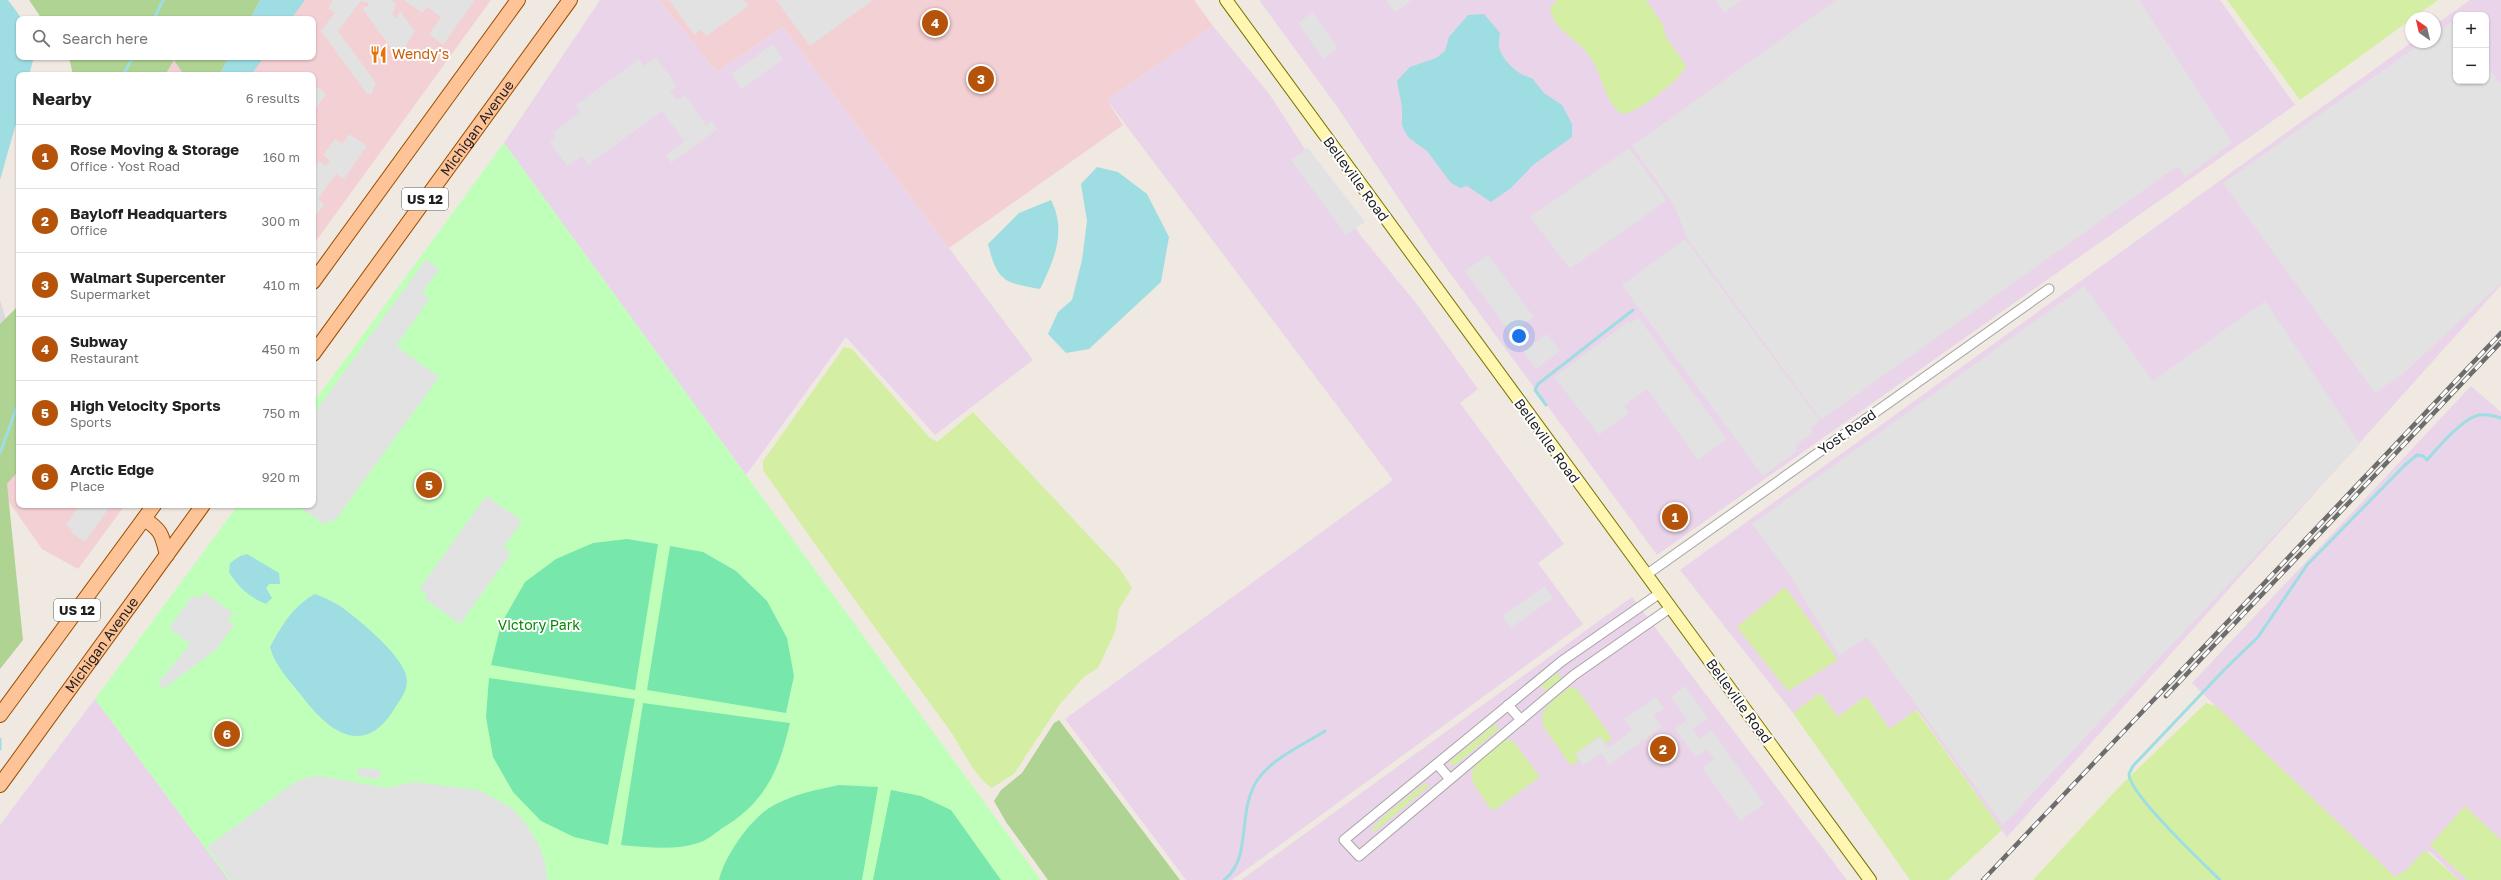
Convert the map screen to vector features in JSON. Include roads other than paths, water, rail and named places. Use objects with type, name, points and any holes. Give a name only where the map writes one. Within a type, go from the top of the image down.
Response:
[{"type":"main road","name":"US 12","points":[[316,278],[518,0]]},
{"type":"main road","name":"Michigan Avenue","points":[[316,350],[570,0]]},
{"type":"main road","name":"Belleville Road","points":[[1226,0],[1870,880]]},
{"type":"main road","name":"US 12","points":[[0,715],[152,508]]},
{"type":"main road","name":"Michigan Avenue","points":[[0,784],[201,508]]},
{"type":"main road","points":[[144,519],[158,528],[162,534],[167,555]]},
{"type":"street","name":"Yost Road","points":[[1646,575],[2048,288]]},
{"type":"street","points":[[1660,593],[1562,661],[1344,840],[1359,856],[1574,675],[1670,608]]},
{"type":"street","points":[[1562,661],[1574,675]]},
{"type":"street","points":[[1508,706],[1520,720]]},
{"type":"street","points":[[1437,764],[1450,779]]},
{"type":"water","points":[[0,0],[8,0],[20,16],[16,16],[16,60],[33,60],[30,72],[16,72],[16,124],[0,180]]},
{"type":"water","points":[[260,0],[305,0],[293,16],[252,16]]},
{"type":"water","points":[[1484,14],[1500,33],[1500,51],[1507,62],[1516,71],[1532,78],[1544,93],[1562,105],[1572,124],[1572,137],[1533,165],[1511,188],[1491,202],[1467,186],[1460,188],[1451,183],[1427,151],[1409,138],[1402,125],[1402,107],[1397,81],[1410,67],[1436,58],[1445,51],[1449,37],[1468,15]]},
{"type":"water","points":[[227,60],[262,60],[253,72],[221,72]]},
{"type":"water","points":[[1097,167],[1118,172],[1147,194],[1169,237],[1161,282],[1089,349],[1066,353],[1048,334],[1058,312],[1072,300],[1082,260],[1087,221],[1081,184]]},
{"type":"water","points":[[1051,200],[1056,212],[1058,223],[1057,246],[1054,257],[1040,289],[1010,282],[999,273],[991,256],[988,244],[1019,213]]},
{"type":"water","points":[[247,554],[279,573],[280,584],[269,584],[266,588],[272,598],[266,604],[244,591],[229,572],[230,563],[240,556]]},
{"type":"water","points":[[315,594],[340,606],[369,629],[391,651],[405,672],[407,685],[401,698],[391,714],[379,727],[367,734],[355,736],[344,733],[332,727],[321,718],[287,678],[272,654],[270,647],[294,610]]},
{"type":"waterway","points":[[155,16],[163,0]]},
{"type":"waterway","points":[[125,72],[131,60]]},
{"type":"waterway","points":[[1546,405],[1535,390],[1538,384],[1633,310]]},
{"type":"waterway","points":[[0,453],[16,410]]},
{"type":"waterway","points":[[2220,880],[2153,812],[2132,783],[2129,774],[2133,766],[2224,670],[2258,637],[2307,565],[2405,465],[2417,455],[2423,456],[2427,460],[2458,427],[2473,417],[2485,415],[2501,418]]},
{"type":"waterway","points":[[1224,880],[1233,871],[1238,859],[1242,847],[1247,805],[1251,792],[1258,779],[1264,771],[1280,758],[1325,731]]},
{"type":"waterway","points":[[0,739],[0,749]]},
{"type":"railway","points":[[1983,880],[2501,333]]},
{"type":"railway","points":[[2166,696],[2501,342]]},
{"type":"place","name":"Subway","points":[[935,23]]},
{"type":"place","name":"Wendy's","points":[[379,54]]},
{"type":"place","name":"Walmart Supercenter","points":[[981,79]]},
{"type":"place","name":"High Velocity Sports","points":[[429,485]]},
{"type":"place","name":"Rose Moving & Storage","points":[[1675,517]]},
{"type":"place","name":"Arctic Edge","points":[[227,734]]},
{"type":"place","name":"Bayloff Headquarters","points":[[1663,749]]},
{"type":"park label","name":"Victory Park","points":[[539,625]]}]
